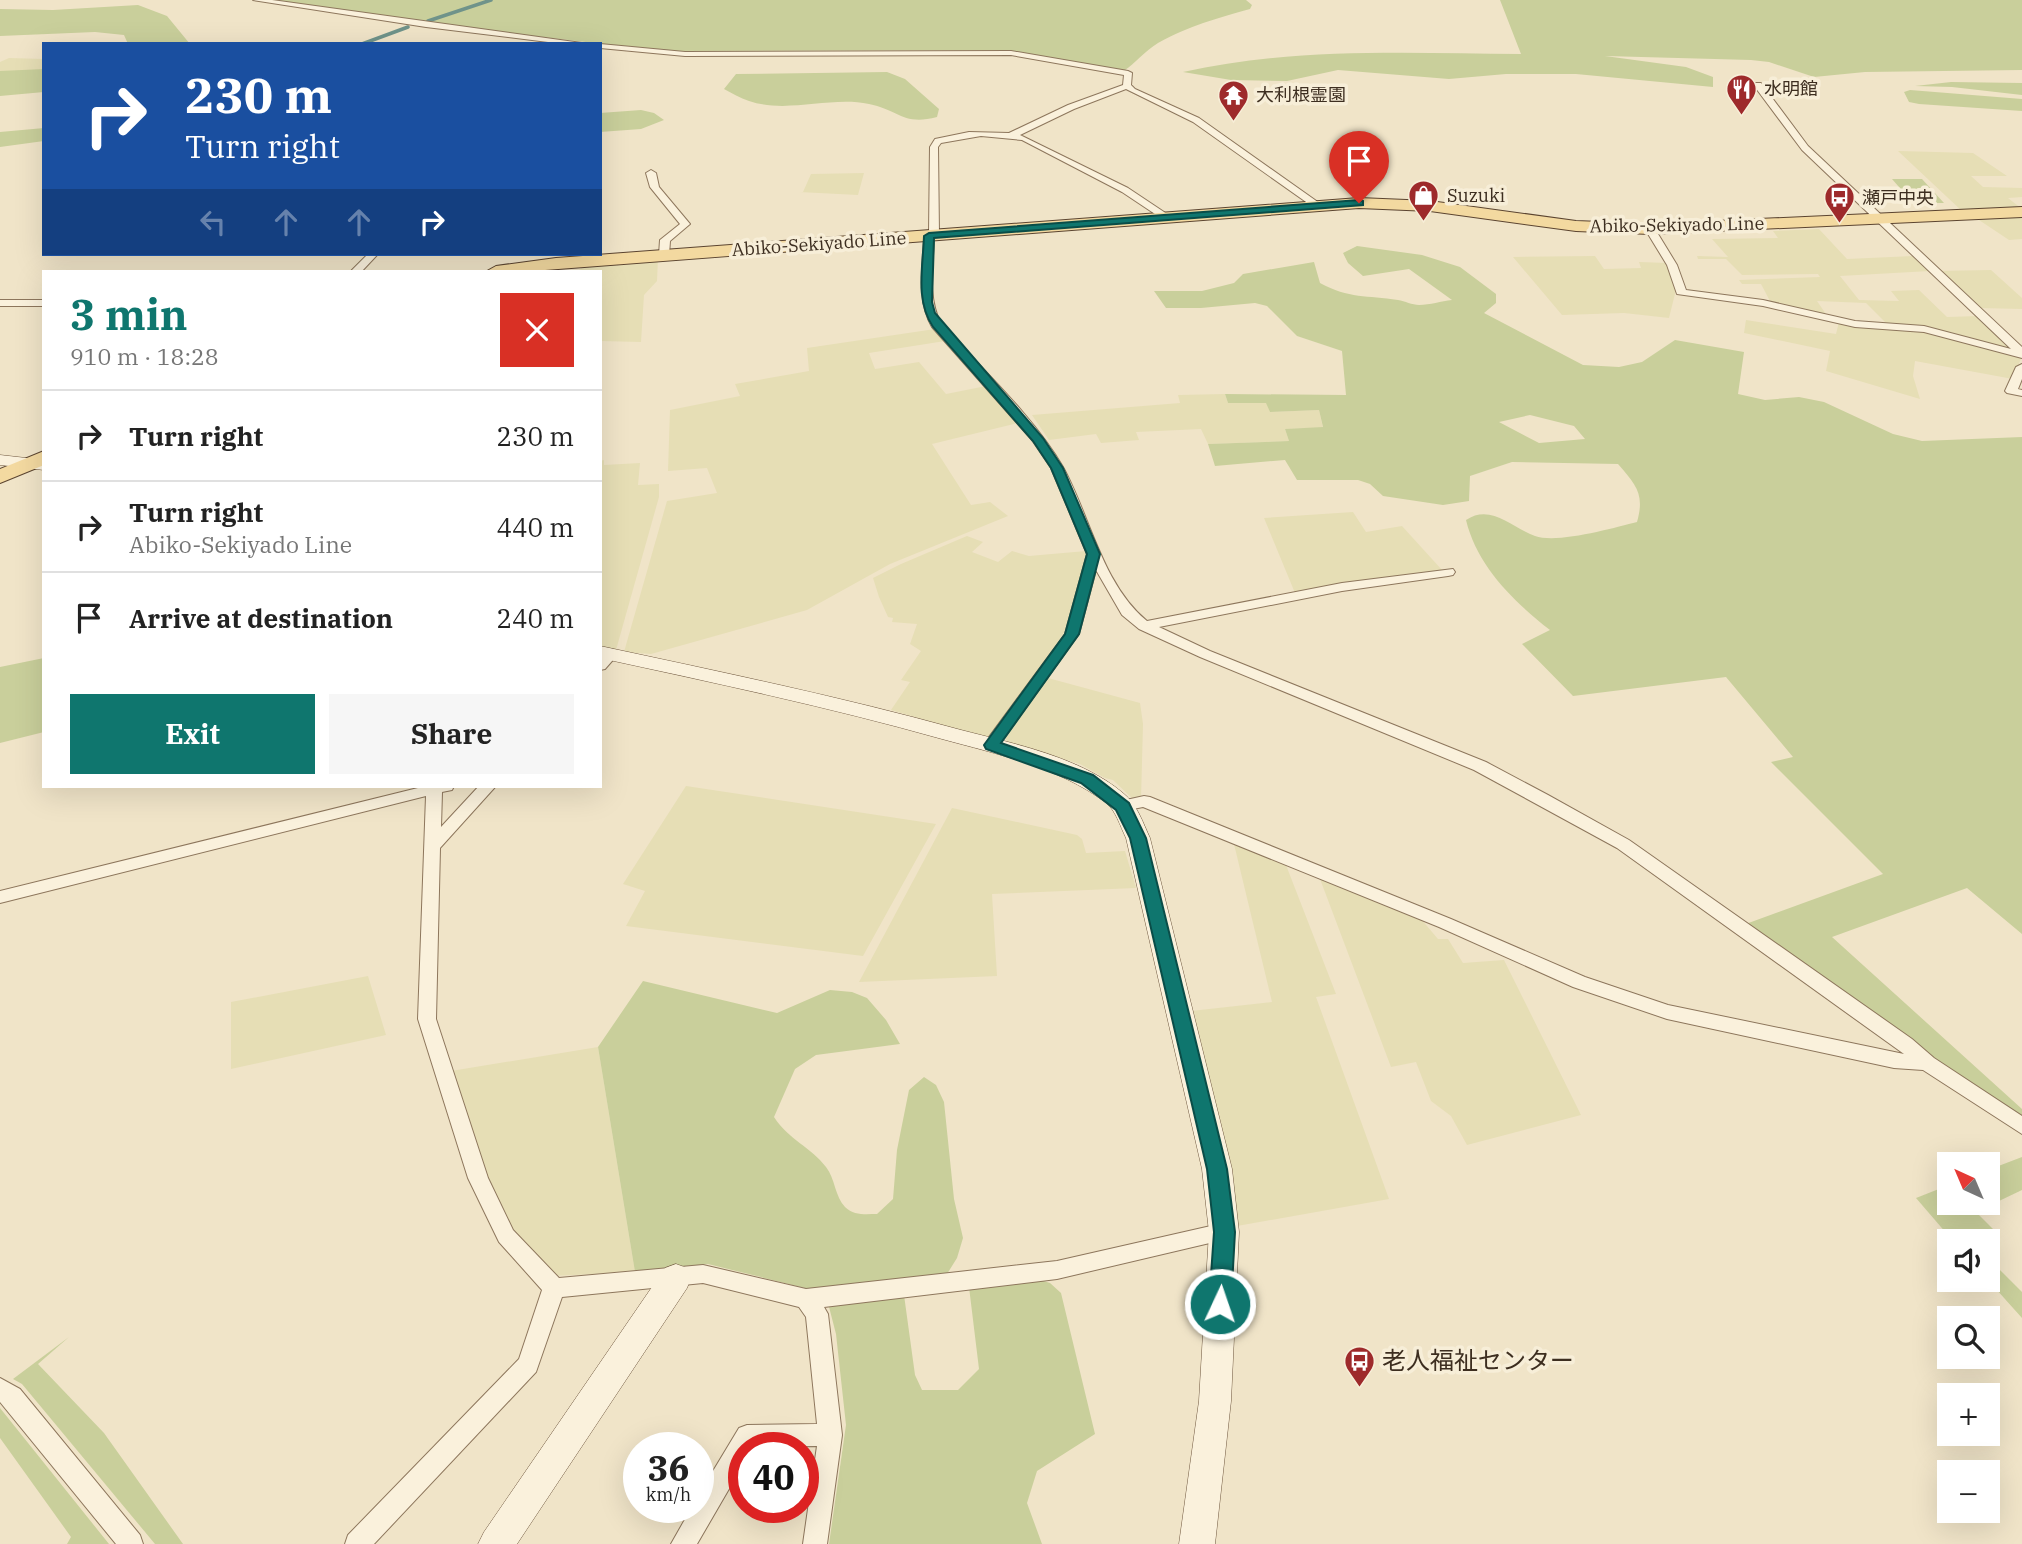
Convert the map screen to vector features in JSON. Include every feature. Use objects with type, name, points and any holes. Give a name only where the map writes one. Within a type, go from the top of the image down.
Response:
[{"type":"main road","name":"Abiko-Sekiyado Line","points":[[504,270],[556,263],[1359,203],[1422,205],[1576,226],[1650,229],[2022,212]]},
{"type":"main road","points":[[0,477],[40,462]]},
{"type":"street","points":[[257,0],[427,25],[569,42]]},
{"type":"street","points":[[602,46],[685,54],[1011,53],[1128,73],[1127,86],[1132,91],[1196,120],[1319,207]]},
{"type":"street","points":[[1758,85],[1804,148],[2022,354]]},
{"type":"street","points":[[1012,135],[1070,107],[1127,86]]},
{"type":"street","points":[[1167,218],[1125,190],[1079,165],[1041,145],[1012,135],[956,137],[938,141],[934,146],[932,235],[926,302],[929,313],[936,325],[1037,438],[1057,468],[1094,554],[1118,601],[1144,626],[1205,654],[1480,766],[1623,845],[1905,1044],[1927,1063],[2022,1126]]},
{"type":"street","points":[[651,173],[655,187],[685,224],[665,240],[664,255]]},
{"type":"street","points":[[1650,229],[1672,265],[1681,292],[1763,303],[1855,324],[1924,329],[2022,354]]},
{"type":"street","points":[[357,270],[371,256]]},
{"type":"street","points":[[0,303],[42,303]]},
{"type":"street","points":[[2022,367],[2011,391],[2022,393]]},
{"type":"street","points":[[0,460],[40,462]]},
{"type":"street","points":[[991,745],[1072,634],[1094,554]]},
{"type":"street","points":[[1144,626],[1342,587],[1448,572]]},
{"type":"street","points":[[604,657],[858,708],[991,745],[1068,770],[1087,779],[1123,806],[1138,838],[1195,1076],[1217,1169],[1224,1232],[1215,1401],[1197,1544]]},
{"type":"street","points":[[0,897],[434,788]]},
{"type":"street","points":[[438,788],[432,848],[426,1019],[478,1178],[506,1236],[554,1289]]},
{"type":"street","points":[[432,848],[486,788]]},
{"type":"street","points":[[1123,806],[1144,801],[1445,923],[1578,982],[1667,1012],[1894,1061],[1927,1063]]},
{"type":"street","points":[[554,1289],[703,1273],[806,1299],[1057,1270],[1224,1232]]},
{"type":"street","points":[[496,1544],[676,1278]]},
{"type":"street","points":[[358,1544],[527,1365],[554,1289]]},
{"type":"street","points":[[806,1299],[817,1314],[830,1435],[815,1544]]},
{"type":"street","points":[[0,1389],[12,1397],[131,1544]]},
{"type":"street","points":[[683,1544],[747,1436],[830,1435]]},
{"type":"shaded area","points":[[9,58],[42,59],[42,77],[0,78],[0,62]]},
{"type":"shaded area","points":[[1898,151],[1973,153],[2007,176],[1971,176],[1983,187],[2022,188],[2022,197],[2008,198],[2022,209],[1963,212]]},
{"type":"shaded area","points":[[864,173],[858,195],[799,192],[803,192],[811,174]]},
{"type":"shaded area","points":[[2022,217],[2022,239],[2009,240],[1976,218]]},
{"type":"shaded area","points":[[1819,229],[1847,259],[1913,256],[1930,271],[1840,276],[1859,300],[1899,301],[1891,291],[1919,290],[1947,317],[1979,316],[2014,351],[1950,332],[1889,326],[1866,303],[1817,301],[1828,317],[1771,303],[1761,284],[1742,284],[1739,280],[1820,277],[1818,274],[1742,275],[1726,259],[1698,259],[1697,256],[1728,257],[1712,239],[1778,238],[1773,231]]},
{"type":"shaded area","points":[[1595,256],[1604,269],[1641,268],[1639,262],[1668,263],[1677,286],[1669,318],[1624,313],[1562,315],[1513,257]]},
{"type":"shaded area","points":[[658,258],[657,281],[644,295],[641,342],[602,341],[602,270],[579,270],[586,264]]},
{"type":"shaded area","points":[[1991,270],[2022,298],[2022,309],[1978,308],[1936,271]]},
{"type":"shaded area","points":[[1746,320],[1836,334],[1839,322],[1917,329],[2022,356],[2013,379],[1915,361],[1913,376],[1920,399],[1826,371],[1830,351],[1744,333]]},
{"type":"shaded area","points":[[935,329],[945,341],[869,353],[875,369],[919,362],[946,394],[986,386],[1018,423],[932,444],[971,505],[990,502],[1008,516],[890,564],[807,610],[651,654],[624,652],[667,501],[717,493],[707,468],[668,471],[670,410],[740,396],[735,384],[809,371],[807,348]]},
{"type":"shaded area","points":[[1225,394],[1228,403],[1267,403],[1270,412],[1319,410],[1323,428],[1285,429],[1289,441],[1208,444],[1201,429],[1136,432],[1139,440],[1101,443],[1096,434],[1049,440],[1032,415],[1180,403],[1178,395]]},
{"type":"shaded area","points":[[602,460],[604,465],[640,463],[638,485],[659,484],[659,497],[616,650],[602,648]]},
{"type":"shaded area","points":[[1353,512],[1366,532],[1402,526],[1442,570],[1295,593],[1264,518]]},
{"type":"shaded area","points":[[967,536],[983,542],[972,552],[998,562],[1012,551],[1029,556],[1086,551],[1088,557],[1064,633],[993,735],[982,737],[891,710],[910,682],[901,680],[921,651],[910,644],[917,624],[892,622],[893,618],[888,617],[873,578]]},
{"type":"shaded area","points":[[1048,678],[1140,703],[1143,724],[1141,800],[1136,802],[1113,780],[1080,764],[1008,743],[1005,738]]},
{"type":"shaded area","points":[[686,786],[936,824],[863,956],[626,926],[645,891],[623,884]]},
{"type":"shaded area","points":[[952,808],[1077,835],[1082,839],[1086,853],[1125,851],[1136,888],[992,894],[997,976],[859,982]]},
{"type":"shaded area","points":[[1234,844],[1286,865],[1336,994],[1316,997],[1389,1199],[1237,1226],[1191,1011],[1272,1002]]},
{"type":"shaded area","points":[[1320,879],[1421,919],[1438,939],[1448,939],[1463,963],[1504,960],[1581,1115],[1467,1145],[1451,1116],[1431,1101],[1416,1062],[1391,1067]]},
{"type":"shaded area","points":[[368,976],[386,1035],[231,1069],[231,1002]]},
{"type":"shaded area","points":[[598,1047],[635,1272],[552,1276],[506,1222],[482,1176],[451,1071]]},
{"type":"green space","points":[[269,0],[1246,0],[1252,5],[1250,9],[1203,23],[1170,37],[1153,46],[1125,70],[994,50],[663,51],[379,18]]},
{"type":"green space","points":[[1500,0],[2022,0],[2022,70],[1865,72],[1814,77],[1769,62],[1751,60],[1605,56],[1686,67],[1713,77],[1713,87],[1576,74],[1506,74],[1449,79],[1338,70],[1287,81],[1231,80],[1183,72],[1266,58],[1309,55],[1521,54]]},
{"type":"green space","points":[[138,5],[167,16],[188,42],[127,42],[124,35],[95,32],[0,36],[0,9],[53,10]]},
{"type":"green space","points":[[42,69],[42,92],[0,96],[0,71]]},
{"type":"green space","points":[[887,72],[905,79],[939,109],[937,117],[916,120],[869,104],[854,102],[763,105],[724,89],[736,74]]},
{"type":"green space","points":[[1951,82],[2022,83],[2022,95],[1952,87],[1915,86]]},
{"type":"green space","points":[[1910,90],[2022,99],[2022,111],[1919,104],[1909,102],[1904,92]]},
{"type":"green space","points":[[641,110],[654,113],[664,120],[641,129],[602,132],[602,113]]},
{"type":"green space","points":[[42,128],[42,141],[0,147],[0,132]]},
{"type":"green space","points":[[1892,179],[1922,179],[1944,203],[1913,203]]},
{"type":"green space","points":[[1357,246],[1422,255],[1460,267],[1496,294],[1496,303],[1484,313],[1583,365],[1619,367],[1642,362],[1675,340],[1744,352],[1738,394],[1765,400],[1799,397],[1824,402],[1893,434],[1922,441],[2022,437],[2022,934],[1967,888],[1832,937],[2022,1109],[2022,1119],[1743,925],[1883,874],[1771,762],[1793,757],[1726,677],[1573,696],[1522,644],[1550,630],[1511,595],[1488,568],[1471,537],[1466,520],[1475,515],[1493,515],[1535,536],[1545,538],[1585,534],[1637,522],[1640,504],[1637,490],[1618,464],[1512,462],[1470,476],[1469,501],[1443,505],[1383,496],[1370,484],[1358,480],[1297,480],[1285,460],[1215,466],[1208,444],[1289,441],[1285,429],[1323,427],[1319,410],[1270,412],[1266,403],[1228,403],[1225,394],[1346,395],[1342,351],[1297,336],[1267,306],[1255,303],[1166,308],[1154,291],[1202,291],[1234,283],[1243,274],[1314,262],[1320,283],[1340,292],[1416,305],[1452,300],[1409,269],[1363,276],[1348,263],[1343,253]],"holes":[[[1530,415],[1574,426],[1585,439],[1539,443],[1499,422]]]},
{"type":"green space","points":[[42,658],[42,732],[0,743],[0,667]]},
{"type":"green space","points":[[643,981],[777,1013],[830,990],[852,992],[867,998],[886,1020],[900,1044],[816,1055],[795,1069],[774,1117],[786,1132],[826,1167],[845,1207],[856,1213],[877,1214],[893,1199],[897,1150],[909,1090],[924,1077],[936,1085],[944,1102],[954,1199],[963,1238],[957,1258],[947,1274],[817,1291],[708,1264],[635,1272],[598,1047]]},
{"type":"green space","points":[[2022,1157],[2022,1190],[2000,1201],[2000,1165]]},
{"type":"green space","points":[[1937,1190],[1937,1215],[1979,1215],[1993,1229],[1943,1229],[1916,1198]]},
{"type":"green space","points":[[2000,1270],[2022,1292],[2022,1318],[1999,1292]]},
{"type":"green space","points":[[1037,1279],[1050,1283],[1061,1293],[1095,1434],[1037,1471],[1027,1503],[1042,1544],[829,1544],[846,1425],[836,1334],[828,1303],[904,1295],[915,1375],[922,1390],[958,1390],[979,1369],[969,1287]]},
{"type":"green space","points":[[69,1337],[38,1364],[104,1433],[183,1544],[155,1544],[22,1384],[13,1379]]},
{"type":"green space","points":[[0,1408],[109,1544],[67,1544],[71,1537],[0,1438]]},
{"type":"waterway","points":[[428,21],[491,0]]},
{"type":"waterway","points":[[367,42],[408,27]]},
{"type":"place","name":"水明館","points":[[1741,116]]},
{"type":"place","name":"大利根霊園","points":[[1233,122]]},
{"type":"place","name":"Suzuki","points":[[1424,223]]},
{"type":"place","name":"瀬戸中央","points":[[1839,225]]},
{"type":"place","name":"老人福祉センター","points":[[1359,1388]]},
{"type":"route","points":[[1220,1304],[1224,1232],[1217,1169],[1138,838],[1123,806],[1087,779],[1068,770],[991,745],[1072,634],[1094,554],[1057,468],[1037,438],[936,325],[929,313],[926,302],[929,236],[1359,203]]}]
